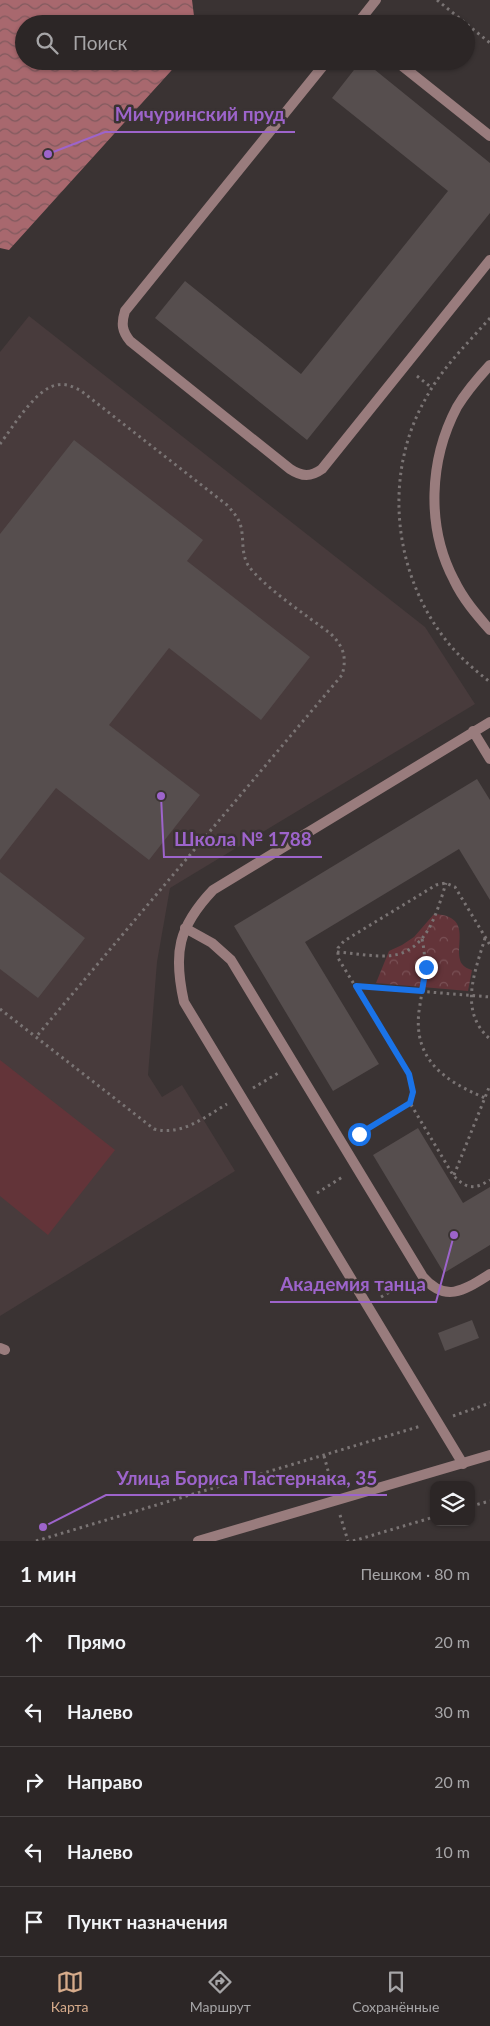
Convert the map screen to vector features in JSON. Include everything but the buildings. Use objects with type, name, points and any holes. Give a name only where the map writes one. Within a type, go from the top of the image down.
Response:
[{"type":"street","points":[[364,15],[376,0]]},
{"type":"street","points":[[320,70],[126,312],[122,320],[124,333],[130,341],[290,469],[297,474],[311,475],[322,469],[490,260]]},
{"type":"street","points":[[407,70],[490,136]]},
{"type":"street","points":[[490,365],[476,380],[457,407],[442,442],[434,484],[434,505],[439,542],[454,580],[471,608],[490,630]]},
{"type":"street","points":[[463,1464],[184,1002],[178,968],[179,952],[186,928],[200,904],[213,890],[490,722]]},
{"type":"street","points":[[474,732],[490,759]]},
{"type":"street","points":[[186,928],[212,943],[230,960],[430,1285],[440,1291],[449,1293],[464,1290],[490,1274]]},
{"type":"street","points":[[198,1541],[490,1455]]},
{"type":"path","points":[[437,0],[455,15]]},
{"type":"path","points":[[475,31],[490,43]]},
{"type":"path","points":[[0,444],[38,394],[48,387],[58,384],[68,385],[80,390],[227,505],[236,515],[241,528],[243,551],[248,564],[260,579],[331,634],[340,643],[345,655],[342,675],[36,1038]]},
{"type":"path","points":[[338,952],[391,955],[413,946],[422,938],[434,921],[446,883]]},
{"type":"path","points":[[359,1134],[410,1103],[413,1092],[409,1074],[338,958],[340,945],[436,885],[446,883],[455,887],[490,945]]},
{"type":"path","points":[[422,938],[426,967],[419,1014],[420,1034],[428,1057],[438,1071],[452,1082],[485,1098]]},
{"type":"path","points":[[486,938],[470,995],[477,1023],[490,1039]]},
{"type":"path","points":[[356,986],[490,997]]},
{"type":"path","points":[[0,1009],[154,1129],[176,1131],[190,1126],[294,1064]]},
{"type":"path","points":[[453,1175],[490,1085]]},
{"type":"path","points":[[410,1103],[453,1175],[462,1184],[472,1187],[482,1185],[490,1180]]},
{"type":"path","points":[[304,1200],[357,1168]]},
{"type":"path","points":[[368,1305],[421,1273]]},
{"type":"path","points":[[36,1541],[324,1456],[490,1403]]},
{"type":"path","points":[[475,1505],[490,1501]]},
{"type":"path","points":[[353,1541],[430,1518]]},
{"type":"shaded area","points":[[29,316],[425,627],[475,704],[170,888],[157,962],[148,1075],[162,1097],[182,1085],[235,1171],[0,1316],[0,352]]},
{"type":"green space","points":[[434,914],[447,916],[454,920],[458,926],[460,957],[463,965],[472,970],[468,991],[376,983],[389,951],[414,937]]},
{"type":"green space","points":[[0,1060],[115,1150],[48,1235],[0,1196]]},
{"type":"water","points":[[0,0],[192,0],[194,15],[15,15],[15,70],[172,70],[9,250],[0,248]]},
{"type":"place","name":"Мичуринский пруд","points":[[48,154]]},
{"type":"place","name":"Школа № 1788","points":[[161,796]]},
{"type":"place","name":"Академия танца","points":[[454,1235]]},
{"type":"place","name":"Улица Бориса Пастернака, 35","points":[[43,1527]]},
{"type":"route","points":[[359,1134],[410,1103],[413,1092],[409,1074],[356,986],[422,991],[426,967]]}]
